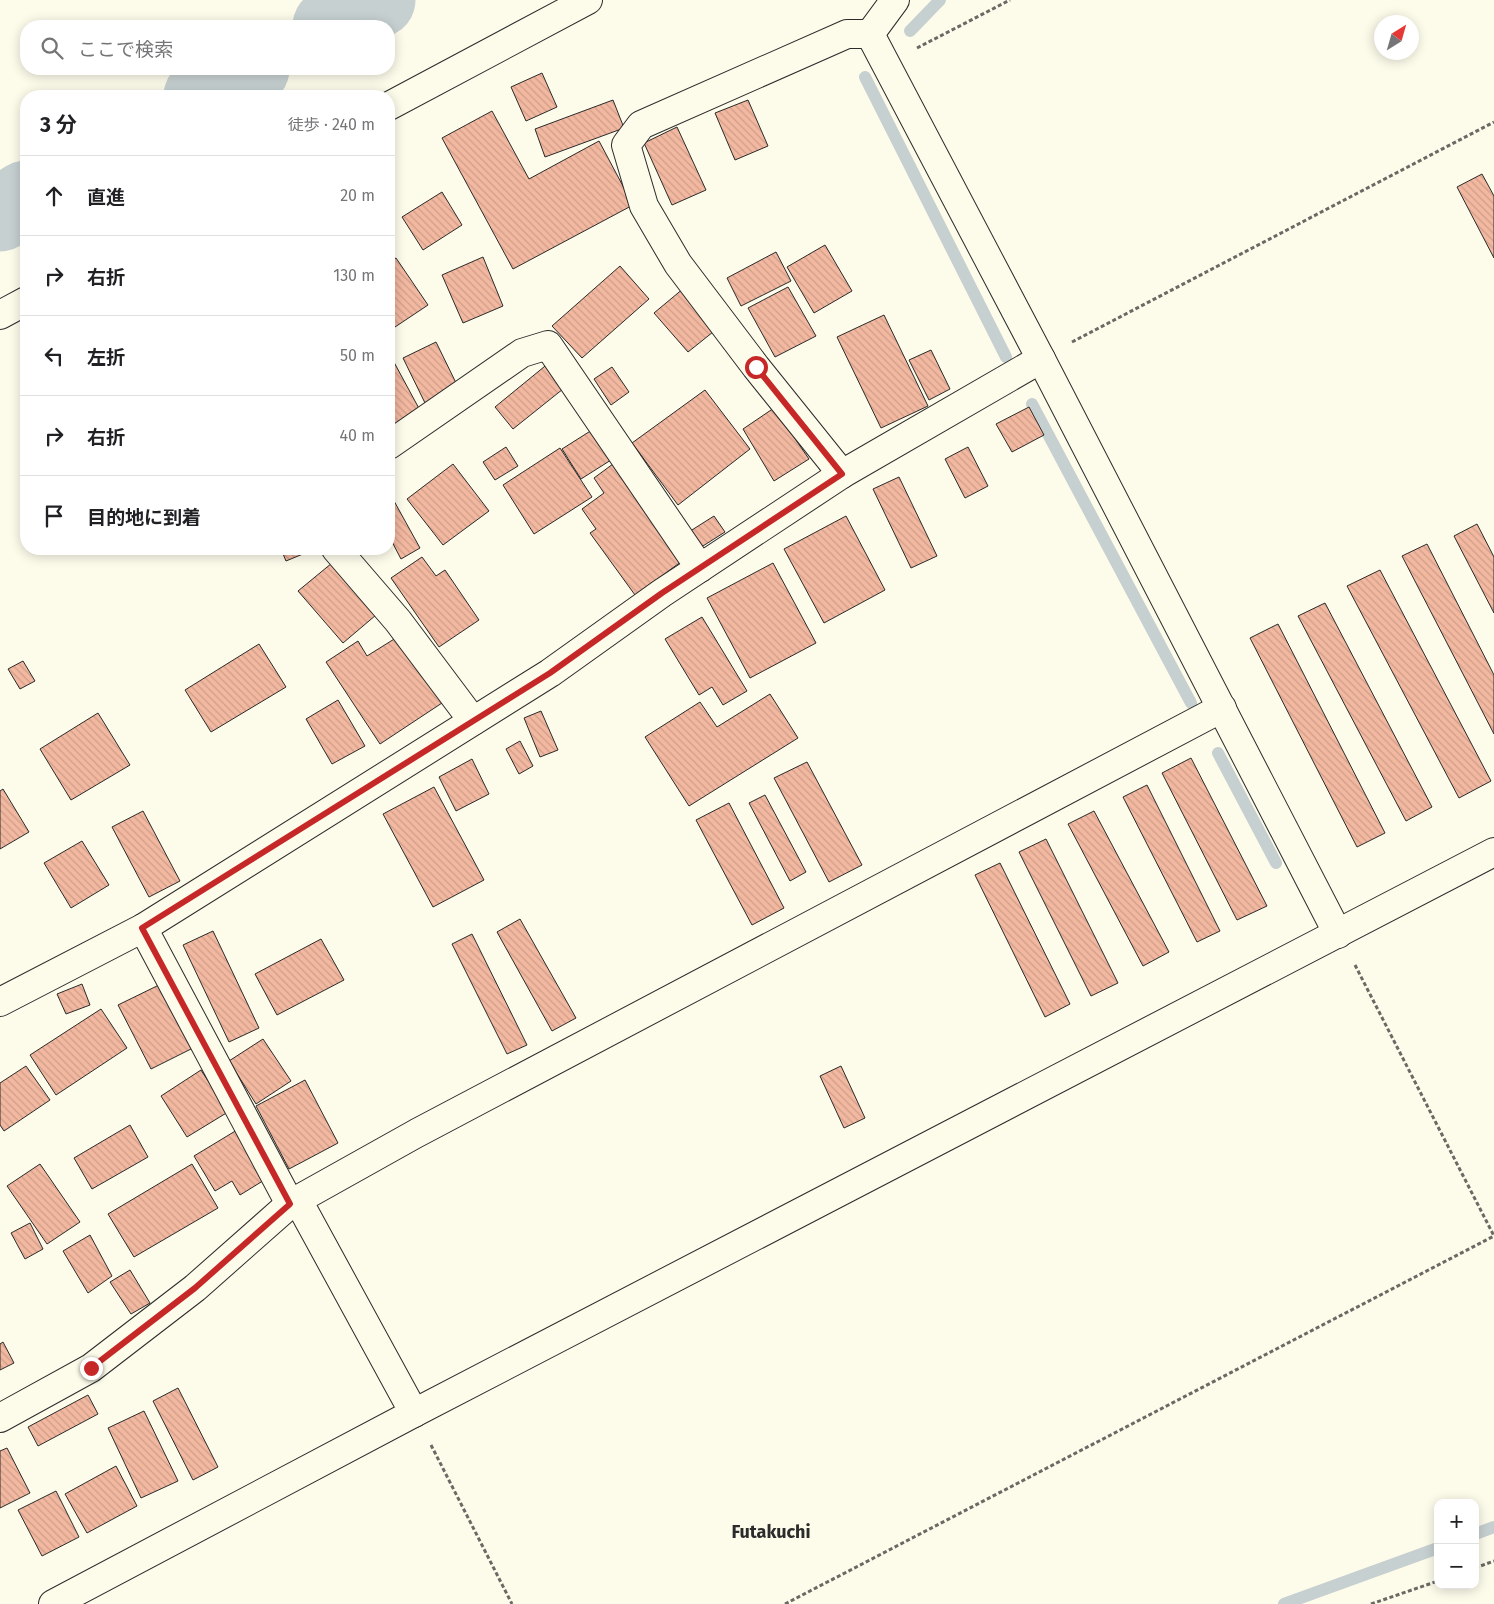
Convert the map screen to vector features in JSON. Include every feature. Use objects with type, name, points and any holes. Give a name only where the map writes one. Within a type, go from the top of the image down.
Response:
[{"type":"street","points":[[395,103],[588,0]]},
{"type":"street","points":[[870,34],[895,0]]},
{"type":"street","points":[[842,474],[756,367],[678,264],[644,206],[626,145],[641,124],[847,34],[870,34]]},
{"type":"street","points":[[870,34],[1041,359],[1338,934]]},
{"type":"street","points":[[0,315],[20,304]]},
{"type":"street","points":[[395,441],[522,353],[548,345],[700,568]]},
{"type":"street","points":[[0,1002],[142,928],[550,673],[662,593],[842,474],[1041,359]]},
{"type":"street","points":[[341,555],[398,621],[473,721]]},
{"type":"street","points":[[0,1418],[91,1368],[195,1288],[290,1204],[417,1133],[1222,708]]},
{"type":"street","points":[[53,1604],[1494,852]]},
{"type":"street","points":[[142,928],[290,1204]]},
{"type":"street","points":[[290,1204],[302,1206],[414,1414]]},
{"type":"path","points":[[914,49],[1010,0]]},
{"type":"path","points":[[1041,359],[1494,122]]},
{"type":"path","points":[[784,1604],[1494,1236],[1338,934]]},
{"type":"path","points":[[414,1414],[512,1604]]},
{"type":"path","points":[[1479,1567],[1494,1562]]},
{"type":"path","points":[[1371,1604],[1434,1582]]},
{"type":"building","points":[[542,73],[557,107],[526,121],[511,87]]},
{"type":"building","points":[[613,100],[624,128],[545,157],[535,129]]},
{"type":"building","points":[[748,100],[768,146],[735,160],[715,113]]},
{"type":"building","points":[[492,111],[529,179],[599,141],[633,205],[513,269],[442,138]]},
{"type":"building","points":[[677,127],[706,190],[672,205],[644,143]]},
{"type":"building","points":[[1482,174],[1494,196],[1494,258],[1457,187]]},
{"type":"building","points":[[442,192],[462,225],[423,250],[402,217]]},
{"type":"building","points":[[825,245],[852,291],[814,313],[787,267]]},
{"type":"building","points":[[776,252],[791,281],[741,306],[727,278]]},
{"type":"building","points":[[483,257],[503,306],[463,323],[442,275]]},
{"type":"building","points":[[395,259],[428,305],[395,327]]},
{"type":"building","points":[[620,266],[649,299],[582,358],[552,326]]},
{"type":"building","points":[[788,287],[816,336],[775,357],[748,308]]},
{"type":"building","points":[[684,288],[718,328],[688,352],[654,313]]},
{"type":"building","points":[[884,315],[928,406],[881,428],[837,337]]},
{"type":"building","points":[[436,342],[459,389],[426,405],[403,358]]},
{"type":"building","points":[[931,350],[950,389],[929,400],[909,360]]},
{"type":"building","points":[[550,362],[568,385],[513,429],[495,407]]},
{"type":"building","points":[[395,364],[422,414],[395,428]]},
{"type":"building","points":[[612,367],[629,392],[611,405],[594,379]]},
{"type":"building","points":[[705,390],[750,449],[678,505],[632,443]]},
{"type":"building","points":[[1029,407],[1044,435],[1012,452],[996,424]]},
{"type":"building","points":[[774,408],[809,459],[774,481],[743,429]]},
{"type":"building","points":[[592,430],[611,460],[581,479],[562,449]]},
{"type":"building","points":[[506,447],[518,466],[495,480],[483,462]]},
{"type":"building","points":[[968,447],[988,486],[965,498],[945,459]]},
{"type":"building","points":[[560,448],[592,497],[534,534],[503,485]]},
{"type":"building","points":[[617,461],[685,559],[635,595],[590,533],[596,529],[582,509],[604,493],[594,478]]},
{"type":"building","points":[[453,464],[489,511],[443,545],[407,499]]},
{"type":"building","points":[[899,477],[937,556],[911,568],[873,489]]},
{"type":"building","points":[[395,503],[420,548],[401,559],[395,548]]},
{"type":"building","points":[[714,516],[725,532],[695,551],[684,535]]},
{"type":"building","points":[[846,516],[885,590],[824,623],[784,549]]},
{"type":"building","points":[[1477,524],[1494,557],[1494,613],[1454,536]]},
{"type":"building","points":[[1427,544],[1494,675],[1494,734],[1402,556]]},
{"type":"building","points":[[284,555],[300,555],[286,561]]},
{"type":"building","points":[[422,557],[436,576],[445,570],[479,620],[439,647],[391,578]]},
{"type":"building","points":[[332,563],[376,615],[343,643],[298,591]]},
{"type":"building","points":[[773,563],[816,643],[750,678],[707,598]]},
{"type":"building","points":[[1380,570],[1491,781],[1459,798],[1347,586]]},
{"type":"building","points":[[1325,603],[1432,807],[1406,821],[1298,616]]},
{"type":"building","points":[[702,617],[747,691],[723,705],[712,687],[699,695],[665,639]]},
{"type":"building","points":[[1278,624],[1385,833],[1357,847],[1250,638]]},
{"type":"building","points":[[399,636],[442,703],[380,744],[326,662],[358,641],[367,656]]},
{"type":"building","points":[[259,644],[286,687],[211,732],[185,690]]},
{"type":"building","points":[[23,661],[35,681],[20,689],[8,669]]},
{"type":"building","points":[[770,694],[798,738],[689,806],[645,737],[700,702],[717,727]]},
{"type":"building","points":[[338,700],[365,746],[332,764],[306,719]]},
{"type":"building","points":[[541,711],[558,750],[540,757],[524,718]]},
{"type":"building","points":[[98,713],[130,765],[71,800],[40,749]]},
{"type":"building","points":[[520,741],[533,766],[519,774],[506,749]]},
{"type":"building","points":[[1191,758],[1267,906],[1237,920],[1162,773]]},
{"type":"building","points":[[472,759],[489,794],[456,811],[439,777]]},
{"type":"building","points":[[807,762],[862,865],[829,882],[774,778]]},
{"type":"building","points":[[1147,785],[1220,931],[1197,942],[1123,797]]},
{"type":"building","points":[[434,787],[484,880],[433,907],[383,814]]},
{"type":"building","points":[[3,789],[29,832],[0,849],[0,791]]},
{"type":"building","points":[[765,795],[806,872],[790,881],[749,803]]},
{"type":"building","points":[[729,803],[784,908],[752,925],[696,820]]},
{"type":"building","points":[[143,811],[180,881],[149,897],[112,827]]},
{"type":"building","points":[[1094,811],[1169,952],[1143,966],[1068,824]]},
{"type":"building","points":[[1046,839],[1118,983],[1091,996],[1019,852]]},
{"type":"building","points":[[82,841],[109,885],[71,908],[44,863]]},
{"type":"building","points":[[1000,863],[1070,1004],[1045,1017],[975,875]]},
{"type":"building","points":[[520,919],[576,1018],[552,1031],[497,932]]},
{"type":"building","points":[[213,931],[259,1028],[229,1042],[183,945]]},
{"type":"building","points":[[472,934],[527,1045],[507,1054],[452,944]]},
{"type":"building","points":[[321,939],[344,980],[277,1015],[255,974]]},
{"type":"building","points":[[82,984],[90,1005],[66,1014],[57,994]]},
{"type":"building","points":[[161,984],[193,1048],[151,1069],[118,1005]]},
{"type":"building","points":[[101,1009],[127,1048],[56,1095],[30,1055]]},
{"type":"building","points":[[263,1039],[291,1081],[256,1104],[229,1061]]},
{"type":"building","points":[[26,1066],[50,1100],[4,1131],[0,1125],[0,1083]]},
{"type":"building","points":[[841,1066],[865,1118],[844,1128],[820,1076]]},
{"type":"building","points":[[201,1070],[228,1112],[187,1137],[161,1096]]},
{"type":"building","points":[[305,1080],[338,1143],[289,1169],[256,1106]]},
{"type":"building","points":[[130,1125],[148,1157],[92,1189],[74,1158]]},
{"type":"building","points":[[237,1130],[266,1179],[240,1195],[232,1181],[215,1191],[194,1156]]},
{"type":"building","points":[[40,1164],[80,1222],[47,1244],[7,1186]]},
{"type":"building","points":[[192,1164],[218,1208],[134,1257],[108,1214]]},
{"type":"building","points":[[30,1223],[43,1249],[25,1259],[11,1233]]},
{"type":"building","points":[[90,1235],[112,1276],[88,1293],[63,1251]]},
{"type":"building","points":[[130,1270],[150,1303],[131,1314],[110,1282]]},
{"type":"building","points":[[3,1342],[14,1363],[0,1370],[0,1344]]},
{"type":"building","points":[[178,1388],[218,1467],[193,1480],[153,1401]]},
{"type":"building","points":[[88,1395],[98,1414],[38,1446],[28,1427]]},
{"type":"building","points":[[144,1411],[178,1481],[141,1498],[108,1428]]},
{"type":"building","points":[[7,1448],[30,1493],[0,1508],[0,1451]]},
{"type":"building","points":[[116,1466],[137,1506],[87,1533],[65,1494]]},
{"type":"building","points":[[56,1491],[79,1537],[42,1556],[18,1510]]},
{"type":"waterway","points":[[341,20],[378,0]]},
{"type":"waterway","points":[[910,31],[940,0]]},
{"type":"waterway","points":[[212,90],[241,75]]},
{"type":"waterway","points":[[865,77],[1006,357]]},
{"type":"waterway","points":[[0,214],[20,202]]},
{"type":"waterway","points":[[1032,404],[1191,703]]},
{"type":"waterway","points":[[1218,753],[1276,863]]},
{"type":"waterway","points":[[1479,1533],[1494,1527]]},
{"type":"waterway","points":[[1284,1604],[1434,1549]]},
{"type":"district","name":"Futakuchi","points":[[771,1532]]},
{"type":"route","points":[[91,1368],[195,1288],[290,1204],[142,928],[550,673],[662,593],[842,474],[756,367]]}]
